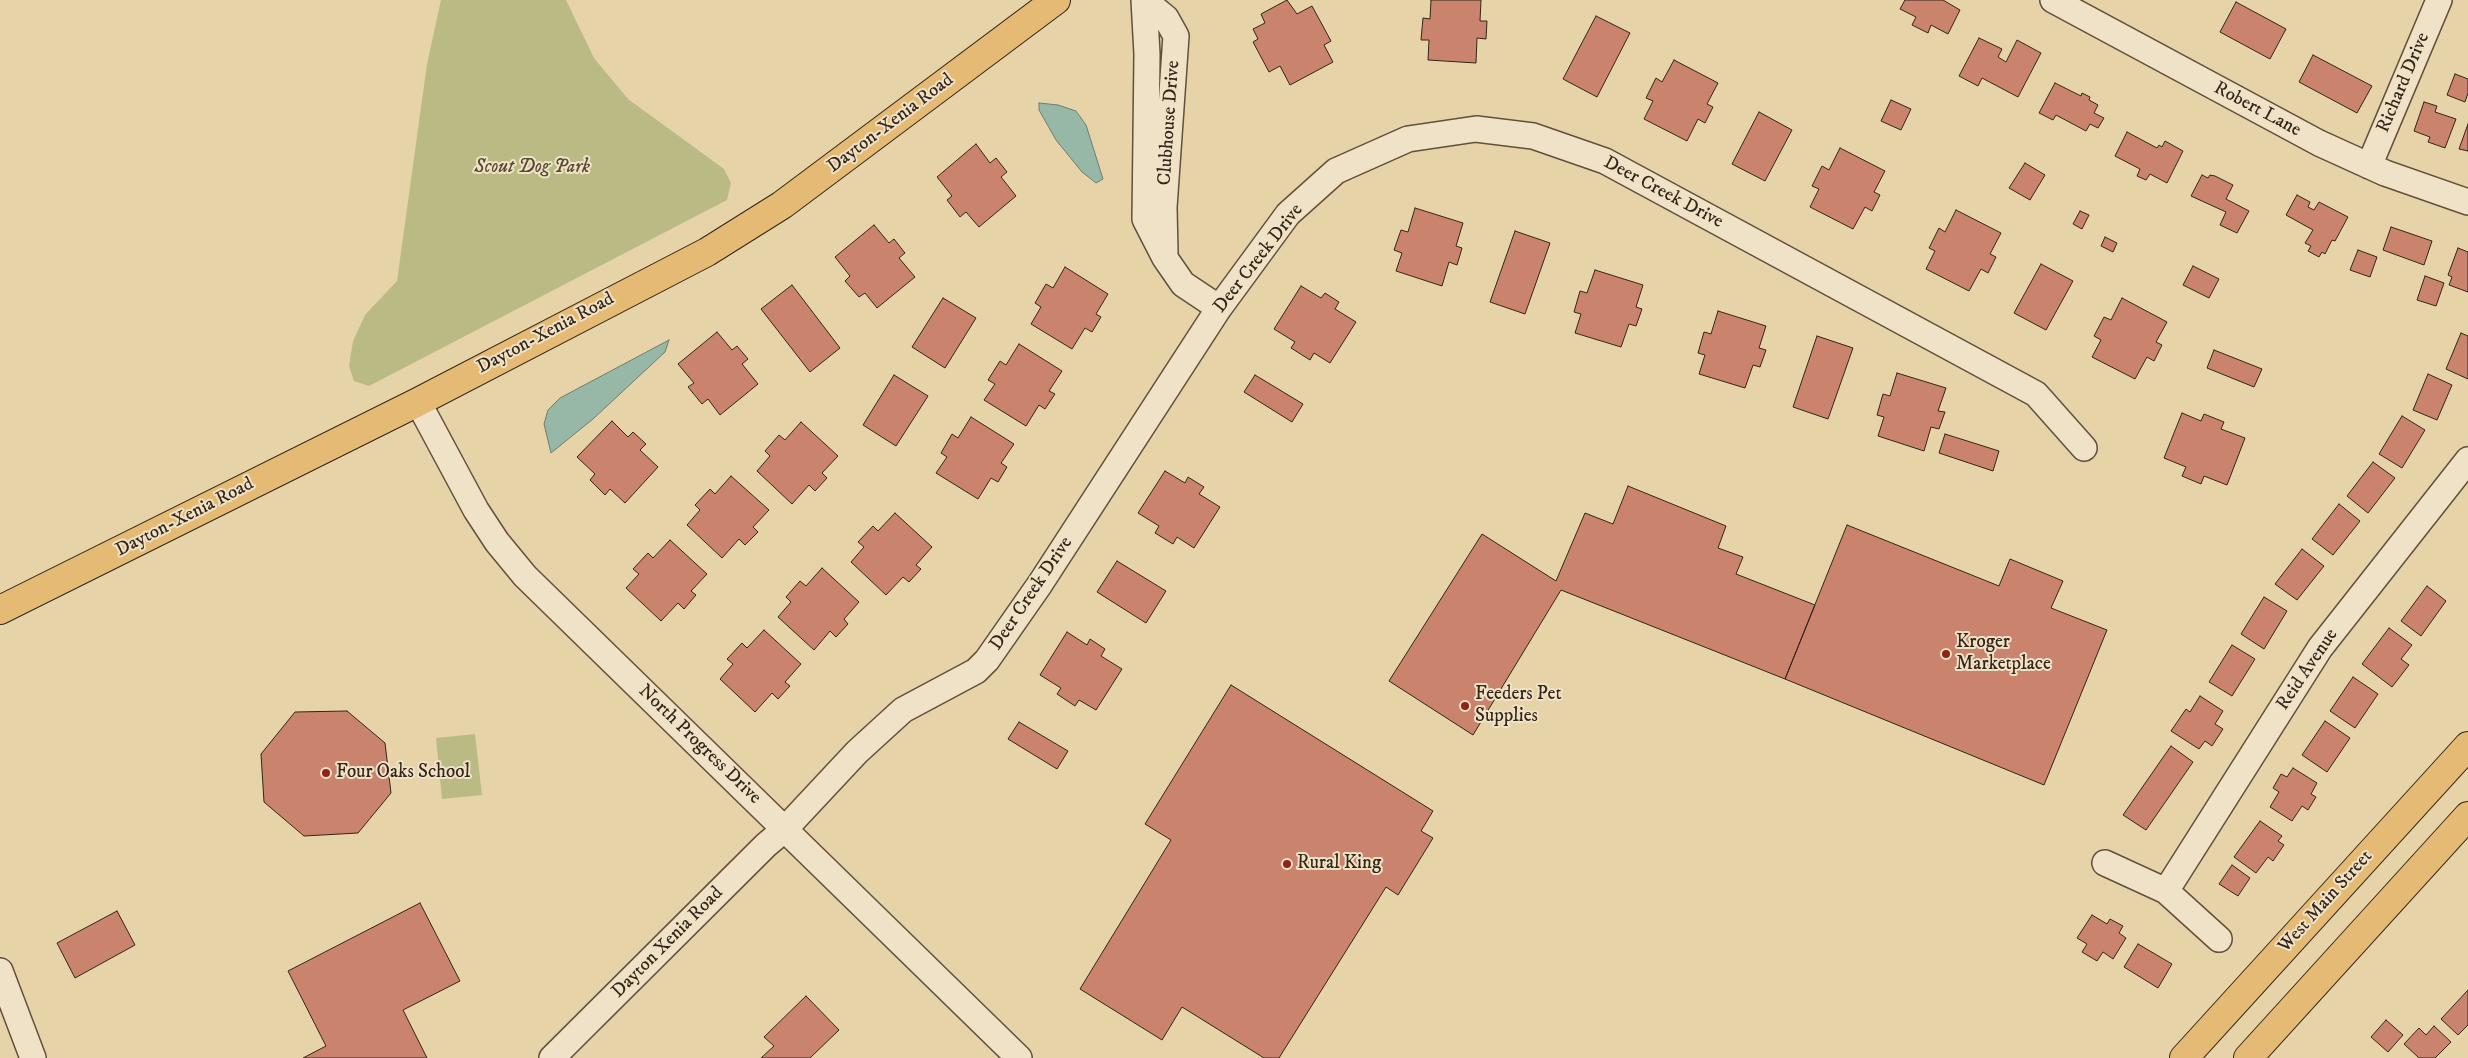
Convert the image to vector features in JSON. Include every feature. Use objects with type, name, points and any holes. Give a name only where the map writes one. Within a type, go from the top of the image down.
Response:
[{"type":"main road","name":"Dayton-Xenia Road","points":[[0,610],[418,402],[707,252],[746,228],[865,145],[1056,0]]},
{"type":"main road","name":"West Main Street","points":[[2184,1058],[2468,746]]},
{"type":"main road","points":[[2248,1058],[2468,816]]},
{"type":"street","name":"Clubhouse Drive","points":[[1144,0],[1147,54],[1145,219],[1166,258],[1183,284],[1219,308]]},
{"type":"street","name":"Robert Lane","points":[[2053,0],[2319,143],[2377,170],[2468,202]]},
{"type":"street","name":"Richard Drive","points":[[2377,170],[2439,0]]},
{"type":"street","name":"Deer Creek Drive","points":[[785,829],[857,752],[903,710],[976,671],[988,660],[1040,584],[1219,308],[1288,214],[1336,171],[1408,139],[1476,129],[1533,136],[1605,161],[2036,394],[2084,448]]},
{"type":"street","name":"North Progress Drive","points":[[418,402],[476,510],[497,542],[525,576],[1019,1058]]},
{"type":"street","name":"Reid Avenue","points":[[2166,891],[2320,648],[2468,460]]},
{"type":"street","name":"Dayton Xenia Road","points":[[552,1058],[766,845],[785,829]]},
{"type":"street","points":[[2105,863],[2166,891],[2219,939]]},
{"type":"street","points":[[0,971],[33,1058]]},
{"type":"green space","name":"Scout Dog Park","points":[[441,0],[566,0],[594,58],[628,99],[724,169],[731,183],[727,200],[369,386],[354,381],[349,366],[353,341],[365,315],[397,281],[427,64]]},
{"type":"green space","points":[[475,734],[482,795],[442,799],[436,738]]},
{"type":"shaded area","points":[[1039,103],[1058,105],[1076,111],[1086,125],[1103,179],[1096,183],[1082,172],[1056,140],[1039,110]]},
{"type":"shaded area","points":[[669,340],[665,352],[593,419],[551,453],[544,424],[548,410],[560,398]]},
{"type":"building","points":[[1287,0],[1297,14],[1312,6],[1331,41],[1324,45],[1333,62],[1290,85],[1280,66],[1269,72],[1253,42],[1258,39],[1253,29],[1265,23],[1261,14]]},
{"type":"building","points":[[1431,0],[1481,0],[1480,21],[1487,21],[1486,39],[1477,38],[1476,63],[1428,60],[1429,40],[1421,40],[1423,18],[1430,19]]},
{"type":"building","points":[[1905,0],[1943,0],[1960,10],[1948,34],[1931,25],[1928,33],[1912,25],[1916,17],[1900,9]]},
{"type":"building","points":[[2236,2],[2286,29],[2270,59],[2220,32]]},
{"type":"building","points":[[1596,16],[1630,33],[1597,97],[1563,79]]},
{"type":"building","points":[[1979,38],[2002,49],[1998,57],[2006,62],[2017,40],[2041,53],[2018,97],[1982,78],[1978,86],[1959,76]]},
{"type":"building","points":[[2313,55],[2372,86],[2357,113],[2299,82]]},
{"type":"building","points":[[1674,60],[1718,83],[1707,104],[1713,107],[1705,123],[1698,119],[1687,141],[1644,119],[1653,101],[1646,98],[1656,78],[1662,82]]},
{"type":"building","points":[[2455,74],[2468,79],[2468,93],[2465,102],[2447,95]]},
{"type":"building","points":[[2055,83],[2081,96],[2082,93],[2090,97],[2089,100],[2098,105],[2094,113],[2104,118],[2098,128],[2090,124],[2086,131],[2056,115],[2053,120],[2039,113]]},
{"type":"building","points":[[1891,100],[1911,109],[1901,130],[1881,121]]},
{"type":"building","points":[[2424,102],[2437,106],[2435,112],[2456,119],[2445,148],[2428,142],[2430,137],[2414,131]]},
{"type":"building","points":[[1759,112],[1792,130],[1765,181],[1732,164]]},
{"type":"building","points":[[2468,124],[2468,151],[2459,149]]},
{"type":"building","points":[[2127,132],[2157,148],[2159,145],[2162,147],[2165,141],[2183,151],[2167,183],[2150,174],[2146,180],[2137,176],[2140,169],[2115,156]]},
{"type":"building","points":[[976,144],[990,163],[996,158],[1007,172],[1001,177],[1016,196],[979,227],[966,212],[960,217],[947,200],[952,196],[937,177]]},
{"type":"building","points":[[1840,148],[1885,171],[1874,192],[1880,195],[1872,211],[1865,207],[1853,229],[1810,207],[1819,189],[1812,186],[1822,166],[1829,170]]},
{"type":"building","points":[[2025,163],[2045,175],[2030,200],[2009,188]]},
{"type":"building","points":[[2202,175],[2208,178],[2210,175],[2215,176],[2233,185],[2226,199],[2249,211],[2237,233],[2220,225],[2226,212],[2191,196]]},
{"type":"building","points":[[2297,195],[2310,202],[2308,207],[2314,210],[2319,202],[2348,217],[2335,241],[2332,240],[2325,254],[2322,252],[2319,257],[2308,251],[2311,246],[2305,243],[2313,230],[2286,215]]},
{"type":"building","points":[[1415,208],[1463,223],[1456,246],[1462,248],[1457,265],[1449,262],[1442,286],[1396,271],[1402,253],[1394,250],[1401,230],[1408,232]]},
{"type":"building","points":[[1956,210],[2001,233],[1990,254],[1996,257],[1988,273],[1981,269],[1969,291],[1926,269],[1935,251],[1929,248],[1939,228],[1945,232]]},
{"type":"building","points":[[2080,211],[2089,215],[2082,229],[2073,224]]},
{"type":"building","points":[[874,225],[889,243],[894,239],[905,253],[899,258],[915,277],[877,308],[865,293],[859,297],[845,281],[850,276],[835,257]]},
{"type":"building","points":[[2391,227],[2432,241],[2424,265],[2383,250]]},
{"type":"building","points":[[1515,231],[1550,243],[1525,314],[1490,302]]},
{"type":"building","points":[[2105,237],[2117,243],[2113,252],[2101,246]]},
{"type":"building","points":[[2458,248],[2468,252],[2468,292],[2449,285],[2452,277],[2448,275]]},
{"type":"building","points":[[2358,250],[2377,257],[2370,277],[2350,270]]},
{"type":"building","points":[[2041,264],[2073,281],[2046,330],[2014,313]]},
{"type":"building","points":[[2193,266],[2219,279],[2209,298],[2183,285]]},
{"type":"building","points":[[1065,267],[1108,294],[1096,314],[1101,317],[1092,332],[1085,328],[1072,349],[1031,324],[1041,307],[1035,303],[1046,284],[1053,288]]},
{"type":"building","points":[[1595,270],[1643,285],[1636,307],[1642,309],[1636,326],[1629,324],[1621,347],[1575,333],[1581,314],[1574,312],[1580,291],[1587,293]]},
{"type":"building","points":[[2425,276],[2444,283],[2436,306],[2417,300]]},
{"type":"building","points":[[792,285],[840,348],[810,372],[761,309]]},
{"type":"building","points":[[1301,286],[1321,298],[1325,293],[1339,302],[1335,309],[1356,322],[1330,363],[1314,353],[1310,360],[1291,348],[1295,342],[1274,329]]},
{"type":"building","points":[[943,298],[976,318],[945,368],[912,347]]},
{"type":"building","points":[[2122,298],[2167,322],[2156,342],[2162,345],[2154,361],[2147,357],[2135,379],[2092,357],[2101,340],[2094,336],[2104,317],[2111,320]]},
{"type":"building","points":[[1718,311],[1766,326],[1759,348],[1766,350],[1760,367],[1753,365],[1745,388],[1699,374],[1705,355],[1698,353],[1704,332],[1711,334]]},
{"type":"building","points":[[717,332],[732,350],[737,346],[748,359],[742,364],[758,384],[720,415],[708,399],[702,404],[688,387],[694,383],[678,364]]},
{"type":"building","points":[[2461,333],[2468,336],[2468,379],[2446,369]]},
{"type":"building","points":[[1817,336],[1853,348],[1828,419],[1793,407]]},
{"type":"building","points":[[1019,344],[1062,371],[1049,391],[1055,394],[1045,409],[1039,405],[1026,426],[984,400],[995,384],[988,380],[1000,361],[1006,365]]},
{"type":"building","points":[[2214,350],[2262,369],[2254,387],[2207,368]]},
{"type":"building","points":[[1897,373],[1946,388],[1938,411],[1945,412],[1939,429],[1931,427],[1924,451],[1878,436],[1884,417],[1877,415],[1883,394],[1890,396]]},
{"type":"building","points":[[2428,374],[2452,385],[2437,420],[2413,410]]},
{"type":"building","points":[[894,375],[928,396],[896,446],[863,425]]},
{"type":"building","points":[[1255,375],[1303,404],[1292,422],[1244,392]]},
{"type":"building","points":[[2182,413],[2201,421],[2204,414],[2224,422],[2221,429],[2245,438],[2227,485],[2204,476],[2201,484],[2182,476],[2186,467],[2164,458]]},
{"type":"building","points":[[2402,416],[2425,430],[2402,468],[2379,454]]},
{"type":"building","points":[[971,417],[1014,444],[1001,463],[1007,467],[998,482],[991,478],[978,499],[936,473],[947,457],[941,453],[952,434],[958,438]]},
{"type":"building","points":[[612,421],[628,437],[633,432],[646,444],[640,450],[658,467],[625,503],[610,489],[605,495],[590,480],[595,474],[577,457]]},
{"type":"building","points":[[801,422],[838,456],[822,473],[827,478],[815,491],[809,485],[792,504],[757,471],[770,456],[765,451],[779,435],[785,440]]},
{"type":"building","points":[[1945,434],[1999,451],[1993,471],[1939,453]]},
{"type":"building","points":[[2373,462],[2395,478],[2368,513],[2347,496]]},
{"type":"building","points":[[1165,471],[1185,483],[1188,477],[1204,487],[1199,494],[1220,507],[1194,548],[1177,537],[1173,544],[1155,533],[1159,526],[1138,513]]},
{"type":"building","points":[[731,476],[769,510],[753,527],[758,532],[745,545],[739,539],[722,558],[687,525],[700,510],[695,505],[710,489],[715,494]]},
{"type":"building","points":[[1628,486],[1726,526],[1718,548],[1743,557],[1736,574],[1815,605],[1785,679],[1561,590],[1473,735],[1389,681],[1482,534],[1556,581],[1585,513],[1613,524]]},
{"type":"building","points":[[2339,504],[2360,521],[2333,555],[2312,539]]},
{"type":"building","points":[[895,513],[932,547],[916,565],[921,569],[909,582],[903,577],[886,595],[851,562],[864,547],[858,542],[873,526],[878,531]]},
{"type":"building","name":"Kroger Marketplace","points":[[1847,525],[1999,586],[2010,559],[2063,581],[2051,608],[2107,630],[2044,785],[1785,679]]},
{"type":"building","points":[[670,540],[707,574],[691,591],[696,595],[684,609],[678,603],[661,621],[626,588],[639,574],[633,569],[648,553],[653,558]]},
{"type":"building","points":[[2302,549],[2324,566],[2297,600],[2275,584]]},
{"type":"building","points":[[1117,561],[1166,591],[1146,623],[1097,592]]},
{"type":"building","points":[[822,568],[859,602],[844,619],[848,624],[836,637],[830,631],[814,650],[778,617],[791,602],[786,597],[800,581],[806,586]]},
{"type":"building","points":[[2427,586],[2446,601],[2421,636],[2401,621]]},
{"type":"building","points":[[2264,597],[2287,611],[2264,649],[2241,634]]},
{"type":"building","points":[[2389,628],[2412,645],[2401,659],[2409,665],[2392,687],[2362,664]]},
{"type":"building","points":[[764,630],[801,664],[785,682],[790,686],[778,699],[772,693],[755,712],[720,679],[733,664],[727,659],[742,643],[747,648]]},
{"type":"building","points":[[1067,632],[1087,645],[1090,639],[1105,649],[1101,656],[1122,669],[1096,710],[1079,700],[1075,706],[1057,694],[1061,688],[1040,675]]},
{"type":"building","points":[[2232,645],[2255,659],[2232,696],[2209,682]]},
{"type":"building","points":[[2353,677],[2378,694],[2355,728],[2330,711]]},
{"type":"building","name":"Rural King","points":[[1231,685],[1433,811],[1421,831],[1433,838],[1398,895],[1386,887],[1279,1058],[1264,1058],[1182,1007],[1162,1040],[1080,989],[1171,840],[1145,824]]},
{"type":"building","points":[[2200,696],[2223,711],[2215,724],[2223,729],[2212,746],[2205,741],[2199,749],[2171,731],[2186,709],[2190,712]]},
{"type":"building","name":"Four Oaks School","points":[[347,711],[385,743],[391,793],[358,833],[304,836],[264,802],[261,754],[295,712]]},
{"type":"building","points":[[2325,721],[2350,738],[2327,772],[2302,755]]},
{"type":"building","points":[[1019,722],[1068,751],[1057,769],[1008,739]]},
{"type":"building","points":[[2171,746],[2193,762],[2146,830],[2123,815]]},
{"type":"building","points":[[2293,768],[2317,783],[2311,794],[2316,797],[2308,810],[2302,806],[2292,821],[2270,807],[2279,792],[2273,788],[2281,774],[2287,777]]},
{"type":"building","points":[[2260,821],[2282,836],[2278,841],[2284,845],[2273,861],[2268,857],[2256,873],[2234,857]]},
{"type":"building","points":[[2232,865],[2250,878],[2238,896],[2219,884]]},
{"type":"building","points":[[420,903],[460,981],[403,1010],[427,1058],[303,1058],[326,1046],[288,971]]},
{"type":"building","points":[[117,911],[135,945],[75,978],[57,943]]},
{"type":"building","points":[[2092,915],[2107,924],[2110,919],[2123,926],[2119,933],[2126,938],[2113,959],[2103,952],[2097,961],[2082,952],[2087,944],[2077,938]]},
{"type":"building","points":[[2138,944],[2172,964],[2158,988],[2124,967]]},
{"type":"building","points":[[2468,990],[2468,1025],[2458,1035],[2441,1019]]},
{"type":"building","points":[[806,996],[839,1030],[810,1058],[761,1058],[774,1046],[764,1037]]},
{"type":"building","points":[[2386,1020],[2403,1035],[2388,1052],[2371,1037]]},
{"type":"building","points":[[2434,1026],[2451,1042],[2435,1058],[2419,1058],[2404,1044],[2419,1028],[2426,1035]]},
{"type":"place","name":"Kroger Marketplace","points":[[1946,654]]},
{"type":"place","name":"Feeders Pet Supplies","points":[[1465,706]]},
{"type":"place","name":"Four Oaks School","points":[[326,773]]},
{"type":"place","name":"Rural King","points":[[1287,864]]}]
